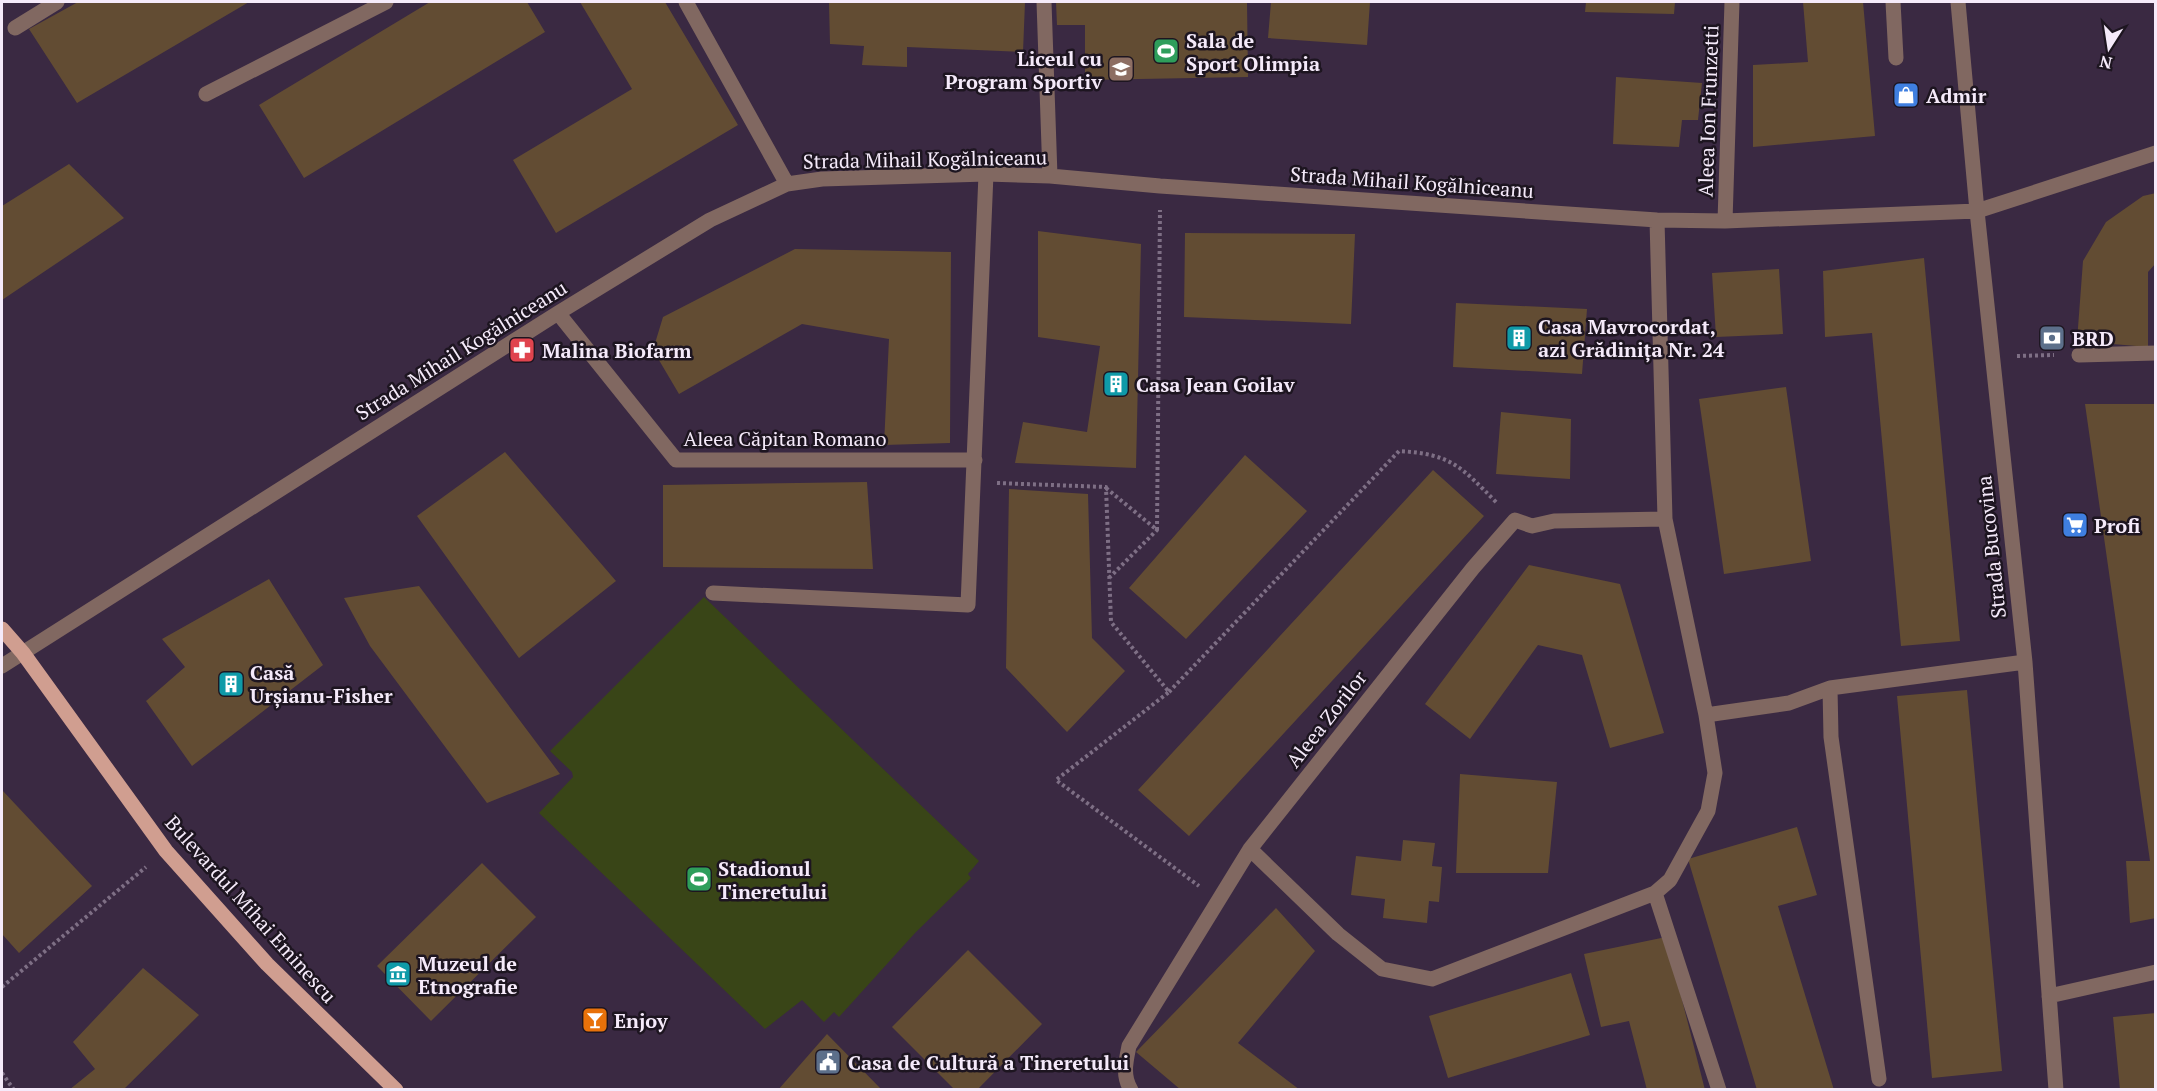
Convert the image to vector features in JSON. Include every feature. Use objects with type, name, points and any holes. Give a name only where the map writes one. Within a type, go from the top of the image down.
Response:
[{"type":"main road","name":"Bulevardul Mihai Eminescu","points":[[2,629],[23,653],[166,851],[267,964],[396,1089]]},
{"type":"street","points":[[15,28],[57,2]]},
{"type":"street","points":[[206,94],[386,2]]},
{"type":"street","points":[[686,2],[787,184]]},
{"type":"street","points":[[1044,2],[1050,176]]},
{"type":"street","name":"Aleea Ion Frunzetti","points":[[1725,221],[1732,2]]},
{"type":"street","points":[[1893,2],[1896,58]]},
{"type":"street","name":"Strada Bucovina","points":[[1958,2],[1977,211],[2025,662],[2056,1089]]},
{"type":"street","name":"Strada Mihail Kogălniceanu","points":[[2,666],[558,313],[710,220],[787,184],[822,179],[986,174],[1050,176],[1160,186],[1657,220],[1725,221],[1977,211],[2156,153]]},
{"type":"street","points":[[713,593],[968,605],[986,174]]},
{"type":"street","points":[[1250,849],[1338,934],[1382,969],[1432,979],[1655,893],[1670,879],[1708,811],[1714,773],[1706,715],[1665,519],[1657,220]]},
{"type":"street","name":"Aleea Căpitan Romano","points":[[558,313],[676,460],[975,459]]},
{"type":"street","points":[[2079,355],[2156,353]]},
{"type":"street","points":[[1515,520],[1532,526],[1554,521],[1665,519]]},
{"type":"street","name":"Aleea Zorilor","points":[[1131,1089],[1126,1083],[1125,1066],[1128,1046],[1250,849],[1473,568],[1515,520]]},
{"type":"street","points":[[1706,715],[1789,703],[1830,687],[2025,662]]},
{"type":"street","points":[[1830,687],[1831,737],[1879,1079]]},
{"type":"street","points":[[1655,893],[1719,1089]]},
{"type":"street","points":[[2049,996],[2156,972]]},
{"type":"path","points":[[1108,579],[1157,530],[1160,186]]},
{"type":"path","points":[[1992,356],[2079,355]]},
{"type":"path","points":[[1219,901],[1056,780],[1169,692],[1399,451],[1431,453],[1461,468],[1515,520]]},
{"type":"path","points":[[974,482],[1106,487],[1157,530]]},
{"type":"path","points":[[1106,487],[1111,622],[1169,692]]},
{"type":"path","points":[[2,987],[166,851]]},
{"type":"path","points":[[2,1073],[14,1089]]},
{"type":"green space","points":[[704,597],[979,861],[968,874],[971,878],[915,933],[839,1017],[834,1012],[824,1022],[802,1000],[765,1029],[539,813],[573,777],[572,772],[550,751]]},
{"type":"building","points":[[78,2],[249,2],[77,103],[29,29]]},
{"type":"building","points":[[430,2],[527,2],[545,32],[304,178],[259,105]]},
{"type":"building","points":[[580,2],[665,2],[738,125],[556,233],[513,160],[632,89]]},
{"type":"building","points":[[829,2],[1025,2],[1023,52],[907,47],[907,67],[862,65],[864,46],[830,44]]},
{"type":"building","name":"Sala de Sport Olimpia","points":[[1056,2],[1247,2],[1248,77],[1085,80],[1085,25],[1057,25]]},
{"type":"building","points":[[1271,2],[1370,2],[1367,45],[1268,38]]},
{"type":"building","points":[[1586,2],[1675,2],[1674,14],[1585,12]]},
{"type":"building","points":[[1803,2],[1863,2],[1875,136],[1753,147],[1753,65],[1808,62]]},
{"type":"building","points":[[1616,77],[1702,83],[1698,120],[1682,120],[1679,147],[1613,144]]},
{"type":"building","points":[[69,164],[124,218],[2,300],[2,206]]},
{"type":"building","points":[[2156,193],[2156,263],[2148,272],[2148,347],[2077,341],[2083,261],[2106,222],[2143,196]]},
{"type":"building","name":"Casa Jean Goilav","points":[[1038,231],[1141,244],[1136,468],[1015,463],[1023,422],[1087,432],[1100,346],[1038,337]]},
{"type":"building","points":[[1185,233],[1355,234],[1351,324],[1184,317]]},
{"type":"building","points":[[795,249],[951,252],[950,443],[884,445],[889,339],[802,324],[679,394],[653,350],[663,317]]},
{"type":"building","points":[[1924,258],[1960,641],[1901,646],[1872,333],[1825,337],[1823,271]]},
{"type":"building","points":[[1779,269],[1783,334],[1716,337],[1712,273]]},
{"type":"building","name":"Casa Mavrocordat, azi Grădinița Nr. 24","points":[[1456,303],[1587,309],[1582,374],[1453,367]]},
{"type":"building","points":[[1786,387],[1811,561],[1724,574],[1699,399]]},
{"type":"building","points":[[2085,404],[2156,404],[2156,918],[2130,923],[2126,861],[2150,861]]},
{"type":"building","points":[[1501,412],[1571,419],[1570,479],[1496,474]]},
{"type":"building","points":[[505,452],[616,581],[519,658],[417,516]]},
{"type":"building","points":[[1245,455],[1307,511],[1186,639],[1129,588]]},
{"type":"building","points":[[1433,470],[1484,516],[1189,836],[1138,790]]},
{"type":"building","points":[[867,482],[873,569],[663,567],[663,485]]},
{"type":"building","points":[[1009,489],[1088,494],[1092,638],[1125,671],[1067,732],[1006,668]]},
{"type":"building","points":[[1529,565],[1620,584],[1664,733],[1610,748],[1582,655],[1538,645],[1470,739],[1425,704]]},
{"type":"building","name":"Casă Urșianu-Fisher","points":[[269,579],[323,665],[192,766],[146,701],[185,667],[162,639]]},
{"type":"building","points":[[419,586],[560,774],[487,803],[370,646],[344,598]]},
{"type":"building","points":[[1967,690],[2002,1071],[1932,1078],[1897,696]]},
{"type":"building","points":[[1460,774],[1557,782],[1548,873],[1456,873]]},
{"type":"building","points":[[2,790],[92,886],[19,953],[2,934]]},
{"type":"building","points":[[1797,827],[1817,895],[1778,906],[1834,1090],[1757,1090],[1688,859]]},
{"type":"building","points":[[1403,840],[1435,843],[1432,866],[1442,867],[1439,902],[1429,901],[1427,923],[1383,918],[1385,899],[1351,895],[1356,856],[1401,861]]},
{"type":"building","points":[[482,863],[536,917],[431,1021],[377,966]]},
{"type":"building","points":[[1276,908],[1315,951],[1238,1043],[1300,1090],[1181,1090],[1136,1052]]},
{"type":"building","points":[[1666,937],[1705,1090],[1647,1090],[1629,1021],[1601,1027],[1584,954]]},
{"type":"building","points":[[968,950],[1042,1024],[977,1090],[955,1090],[892,1027]]},
{"type":"building","points":[[143,968],[199,1015],[123,1090],[69,1090],[95,1069],[73,1042]]},
{"type":"building","points":[[1571,973],[1590,1035],[1448,1078],[1429,1016]]},
{"type":"building","points":[[2156,1013],[2156,1090],[2120,1090],[2113,1017]]},
{"type":"building","name":"Casa de Cultură a Tineretului","points":[[827,1034],[882,1090],[778,1090]]},
{"type":"place","name":"Sala de Sport Olimpia","points":[[1166,51]]},
{"type":"place","name":"Liceul cu Program Sportiv","points":[[1121,69]]},
{"type":"place","name":"Admir","points":[[1906,95]]},
{"type":"place","name":"Casa Mavrocordat, azi Grădinița Nr. 24","points":[[1519,338]]},
{"type":"place","name":"BRD","points":[[2052,338]]},
{"type":"place","name":"Malina Biofarm","points":[[522,350]]},
{"type":"place","name":"Casa Jean Goilav","points":[[1116,384]]},
{"type":"place","name":"Profi","points":[[2075,525]]},
{"type":"place","name":"Casă Urșianu-Fisher","points":[[231,684]]},
{"type":"place","name":"Stadionul Tineretului","points":[[699,879]]},
{"type":"place","name":"Muzeul de Etnografie","points":[[398,974]]},
{"type":"place","name":"Enjoy","points":[[595,1020]]},
{"type":"place","name":"Casa de Cultură a Tineretului","points":[[828,1062]]}]
